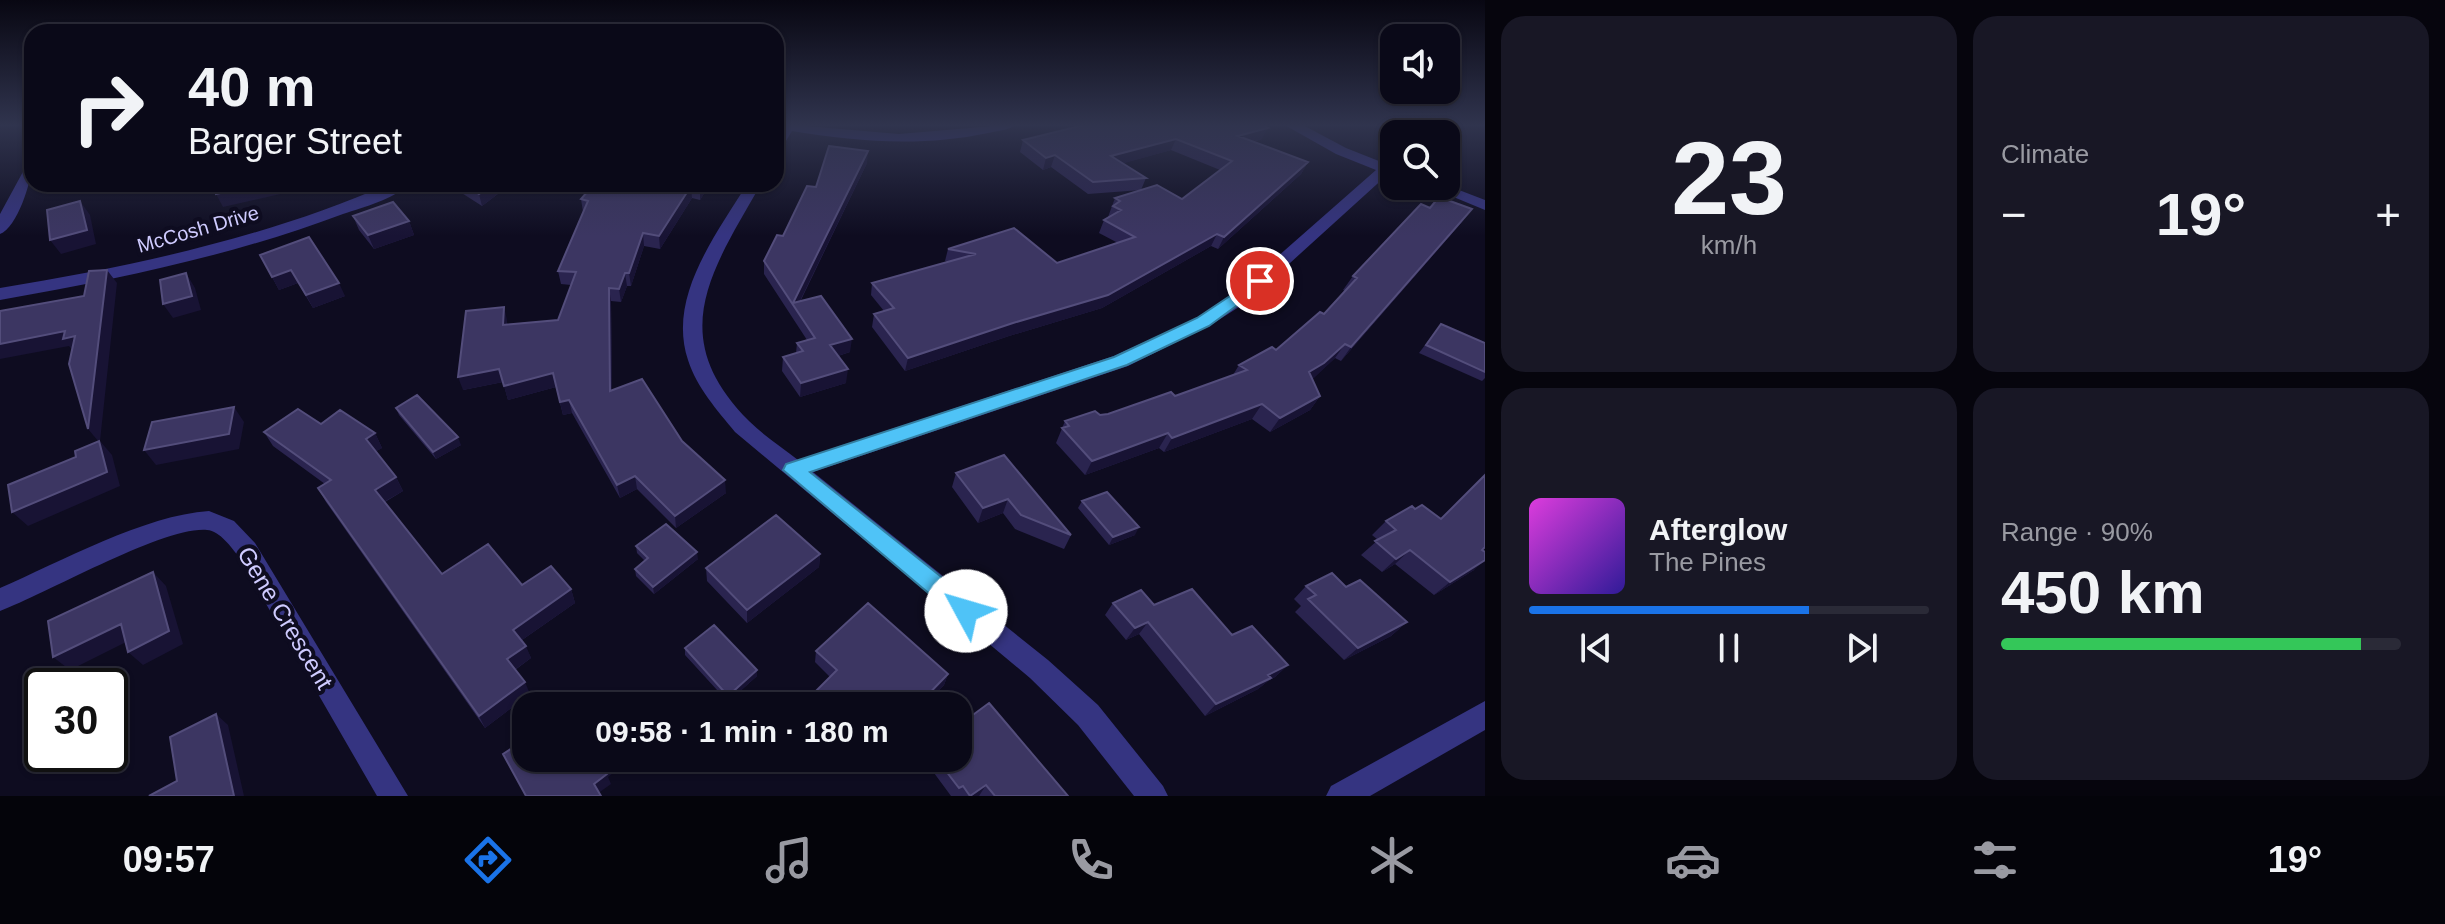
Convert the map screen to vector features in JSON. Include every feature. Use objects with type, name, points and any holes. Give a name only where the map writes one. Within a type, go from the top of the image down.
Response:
[{"type":"street","points":[[793,470],[1121,361],[1203,322],[1241,298],[1380,178]]},
{"type":"street","points":[[0,229],[24,183]]},
{"type":"street","name":"McCosh Drive","points":[[0,294],[82,281],[202,253],[363,192]]},
{"type":"street","points":[[749,192],[702,275],[693,300],[690,322],[694,351],[709,386],[742,427],[1039,669],[1088,715],[1153,796]]},
{"type":"street","points":[[1460,196],[1485,205]]},
{"type":"street","name":"Gene Crescent","points":[[0,600],[167,527],[208,519],[226,527],[247,550],[393,796]]},
{"type":"street","points":[[1341,796],[1485,715]]},
{"type":"building","points":[[824,161],[863,161],[793,303],[821,296],[852,339],[830,345],[848,369],[801,383],[783,357],[803,351],[797,343],[815,338],[764,261],[777,235],[783,236],[807,186],[816,187]]},
{"type":"building","points":[[1064,161],[1119,161],[1146,178],[1093,182]]},
{"type":"building","points":[[1232,161],[1308,162],[1224,237],[1217,234],[1108,295],[908,358],[874,314],[894,308],[872,283],[976,254],[948,249],[1014,228],[1057,263],[1135,237],[1104,220],[1121,210],[1113,206],[1120,201],[1115,198],[1157,185],[1182,199]]},
{"type":"building","points":[[587,192],[687,192],[659,236],[643,233],[629,273],[625,273],[619,289],[609,288],[610,391],[642,379],[682,441],[725,480],[675,516],[635,476],[617,485],[569,400],[560,402],[553,373],[504,386],[499,369],[458,377],[466,311],[504,307],[503,325],[558,320],[576,272],[558,271],[588,201],[581,199]]},
{"type":"building","points":[[1437,200],[1447,200],[1472,209],[1351,347],[1345,344],[1309,372],[1320,396],[1280,418],[1262,404],[1172,438],[1168,433],[1092,461],[1062,428],[1069,426],[1065,421],[1095,411],[1100,415],[1108,414],[1171,392],[1175,396],[1247,370],[1239,365],[1272,347],[1276,350],[1320,312],[1324,314],[1357,278],[1353,276],[1421,204],[1430,208]]},
{"type":"building","points":[[80,201],[87,230],[50,240],[47,210]]},
{"type":"building","points":[[393,202],[409,221],[368,235],[353,216]]},
{"type":"building","points":[[309,237],[339,283],[306,295],[291,270],[272,277],[260,255]]},
{"type":"building","points":[[107,270],[88,429],[69,364],[75,336],[63,339],[65,331],[0,344],[0,311],[84,296],[89,271]]},
{"type":"building","points":[[186,273],[192,296],[163,304],[160,280]]},
{"type":"building","points":[[1441,324],[1485,343],[1485,372],[1426,345]]},
{"type":"building","points":[[417,395],[458,437],[433,452],[396,408]]},
{"type":"building","points":[[234,407],[229,434],[144,450],[152,422]]},
{"type":"building","points":[[298,409],[321,424],[340,410],[375,433],[366,439],[396,477],[375,490],[442,574],[488,544],[522,585],[551,566],[571,589],[513,630],[526,646],[507,659],[525,682],[479,716],[318,488],[331,480],[264,432]]},
{"type":"building","points":[[99,441],[107,472],[12,512],[8,485],[76,457],[75,451]]},
{"type":"building","points":[[1004,455],[1071,535],[1021,515],[1008,499],[983,508],[956,473]]},
{"type":"building","points":[[1485,475],[1485,547],[1482,550],[1485,560],[1450,582],[1410,550],[1396,559],[1375,541],[1396,530],[1386,521],[1412,506],[1415,509],[1422,505],[1441,519]]},
{"type":"building","points":[[1107,492],[1139,527],[1113,537],[1082,501]]},
{"type":"building","points":[[776,515],[820,554],[747,610],[706,568]]},
{"type":"building","points":[[666,524],[697,552],[653,587],[635,569],[648,558],[636,546]]},
{"type":"building","points":[[153,572],[169,631],[128,652],[121,624],[53,657],[48,621]]},
{"type":"building","points":[[1332,573],[1346,587],[1360,580],[1407,622],[1358,648],[1308,599],[1316,595],[1306,586]]},
{"type":"building","points":[[1192,589],[1232,635],[1252,626],[1288,665],[1268,675],[1271,678],[1216,704],[1148,622],[1135,628],[1113,603],[1141,590],[1154,605]]},
{"type":"building","points":[[868,603],[948,674],[931,692],[815,692],[837,670],[816,651]]},
{"type":"building","points":[[714,625],[757,670],[732,692],[724,692],[685,648]]},
{"type":"building","points":[[989,703],[1068,796],[995,796],[986,785],[970,796],[963,786],[959,788],[947,772],[972,772],[972,716]]},
{"type":"building","points":[[216,714],[234,796],[149,796],[177,781],[170,737]]},
{"type":"building","points":[[512,748],[512,770],[503,754]]},
{"type":"building","points":[[513,772],[607,774],[594,784],[601,796],[526,796]]},
{"type":"route","points":[[966,611],[793,470],[1121,361],[1203,322],[1241,298],[1260,281]]}]
